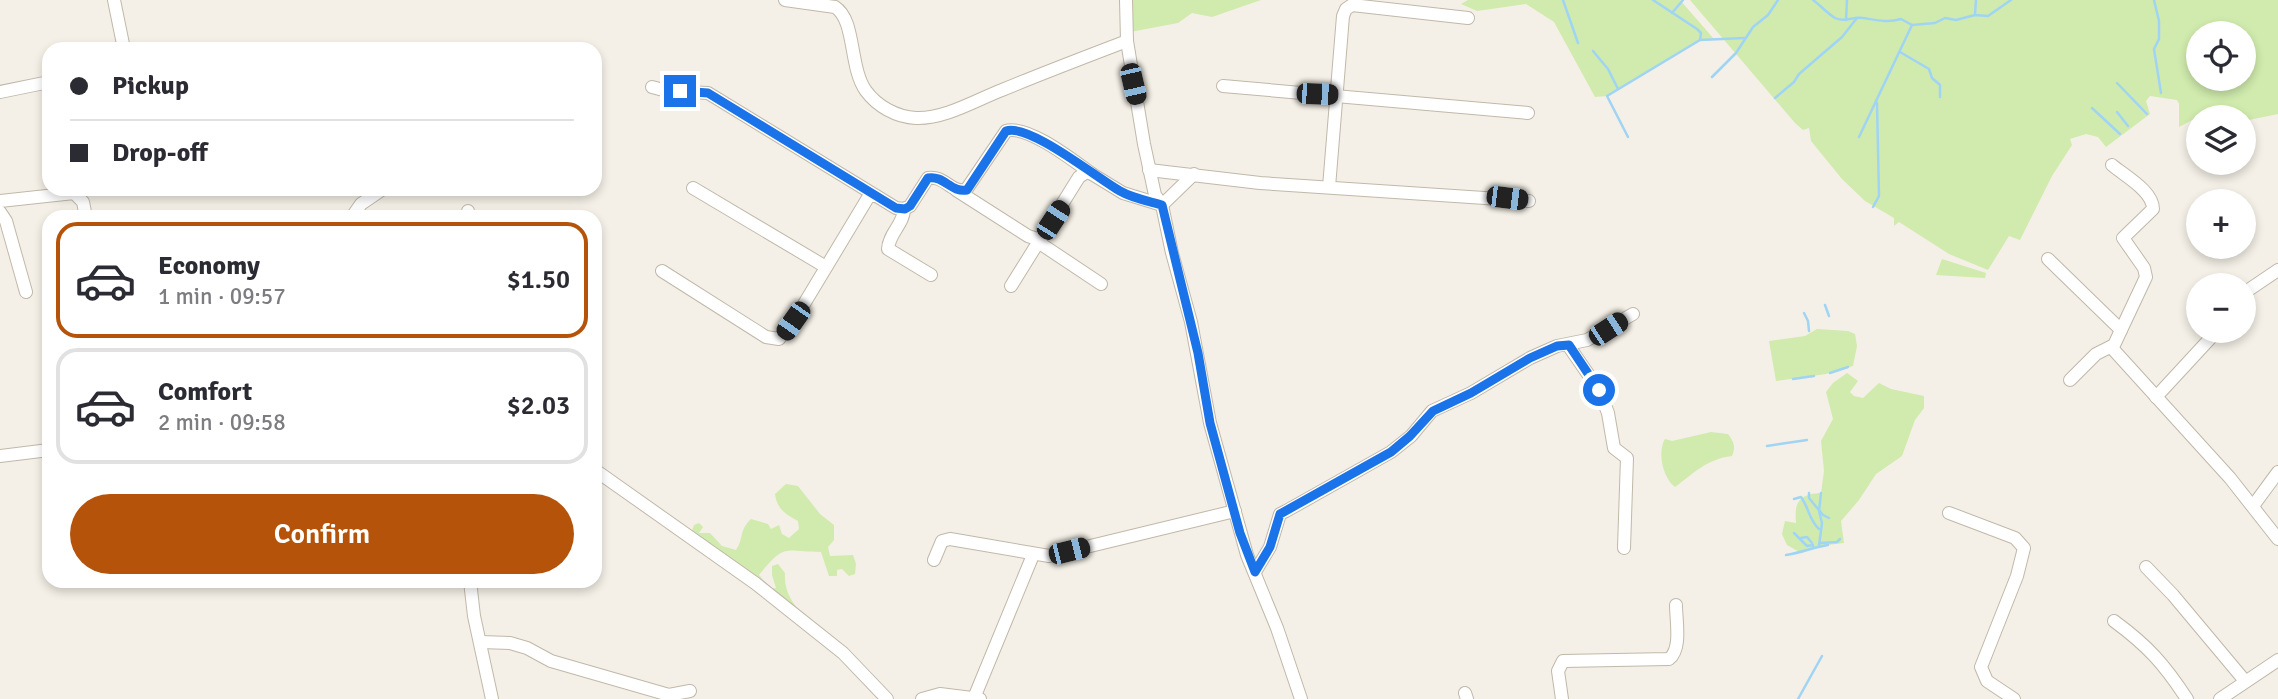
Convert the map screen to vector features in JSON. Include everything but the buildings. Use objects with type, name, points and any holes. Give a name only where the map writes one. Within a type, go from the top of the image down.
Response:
[{"type":"street","points":[[114,0],[123,42]]},
{"type":"street","points":[[785,0],[835,7],[841,11],[849,31],[856,72],[866,91],[892,113],[917,118],[940,115],[1127,41]]},
{"type":"street","points":[[1126,0],[1127,41],[1149,170],[1155,195],[1162,205],[1198,353],[1210,423],[1247,555],[1277,628],[1301,699]]},
{"type":"street","points":[[1329,187],[1343,16],[1349,6],[1468,18]]},
{"type":"street","points":[[0,92],[42,83]]},
{"type":"street","points":[[652,86],[667,91],[708,93],[896,208],[905,209],[910,206],[928,178],[941,179],[1028,236],[1040,240],[1101,284]]},
{"type":"street","points":[[1223,86],[1528,113]]},
{"type":"street","points":[[956,189],[967,190],[1006,131],[1013,128],[1033,135],[1123,193],[1162,205]]},
{"type":"street","points":[[2070,380],[2096,354],[2111,347],[2140,291],[2146,272],[2123,238],[2153,209],[2153,203],[2112,165]]},
{"type":"street","points":[[1149,170],[1260,183],[1529,201]]},
{"type":"street","points":[[1011,286],[1079,177],[1087,172],[1093,174]]},
{"type":"street","points":[[1162,205],[1194,174]]},
{"type":"street","points":[[693,188],[827,267]]},
{"type":"street","points":[[0,201],[46,196]]},
{"type":"street","points":[[357,210],[373,196]]},
{"type":"street","points":[[662,271],[773,340],[779,339],[827,267],[869,196],[876,196]]},
{"type":"street","points":[[905,209],[904,216],[889,241],[888,249],[931,275]]},
{"type":"street","points":[[0,212],[6,221],[26,292]]},
{"type":"street","points":[[2048,259],[2121,330]]},
{"type":"street","points":[[2256,285],[2278,270]]},
{"type":"street","points":[[1255,572],[1270,547],[1280,514],[1391,452],[1433,411],[1471,393],[1530,358],[1557,346],[1569,345],[1594,336],[1633,314]]},
{"type":"street","points":[[2156,397],[2206,343]]},
{"type":"street","points":[[1569,345],[1599,390],[1608,413],[1614,448],[1627,458],[1623,548]]},
{"type":"street","points":[[2111,347],[2253,506],[2278,539]]},
{"type":"street","points":[[0,456],[42,451]]},
{"type":"street","points":[[2253,506],[2278,472]]},
{"type":"street","points":[[602,475],[755,583],[843,653],[887,699]]},
{"type":"street","points":[[934,560],[942,541],[950,539],[1049,556],[1235,511]]},
{"type":"street","points":[[1949,513],[2015,538],[2024,548],[2017,576],[1981,667],[1987,681],[2014,699]]},
{"type":"street","points":[[922,699],[940,694],[977,698],[980,680],[986,673],[1033,555]]},
{"type":"street","points":[[2146,567],[2245,681]]},
{"type":"street","points":[[471,588],[474,616],[492,699]]},
{"type":"street","points":[[1562,699],[1558,671],[1563,661],[1673,657],[1676,649],[1676,605]]},
{"type":"street","points":[[2114,621],[2146,645],[2187,699]]},
{"type":"street","points":[[481,642],[518,645],[551,661],[669,695],[690,691]]},
{"type":"street","points":[[2220,699],[2278,660]]},
{"type":"green space","points":[[1127,0],[1261,0],[1212,17],[1192,13],[1178,23],[1130,32]]},
{"type":"green space","points":[[1468,0],[1680,0],[1714,39],[1700,40],[1607,96],[1595,97],[1554,22],[1526,4],[1477,11],[1461,4]]},
{"type":"green space","points":[[1690,0],[2278,0],[2278,114],[2256,119],[2256,105],[2186,105],[2186,123],[2179,127],[2177,100],[2150,96],[2146,101],[2150,114],[2106,147],[2098,137],[2086,134],[2070,139],[2072,145],[2052,176],[2020,240],[2009,236],[1988,270],[1949,254],[1899,222],[1894,226],[1894,218],[1865,201],[1842,179],[1811,141],[1809,128],[1803,130]]},
{"type":"green space","points":[[1942,259],[1986,273],[1985,278],[1936,275]]},
{"type":"green space","points":[[1817,329],[1855,334],[1857,346],[1853,366],[1826,374],[1776,381],[1769,341],[1805,336]]},
{"type":"green space","points":[[1847,373],[1858,381],[1850,392],[1854,396],[1863,398],[1879,383],[1891,389],[1924,396],[1924,408],[1915,420],[1902,456],[1876,474],[1841,521],[1844,543],[1819,546],[1801,553],[1787,545],[1782,534],[1785,521],[1796,523],[1796,510],[1800,500],[1808,495],[1821,493],[1824,471],[1821,441],[1833,419],[1826,392]]},
{"type":"green space","points":[[1711,432],[1728,434],[1734,445],[1732,456],[1708,463],[1675,487],[1667,478],[1662,464],[1665,439],[1672,441]]},
{"type":"green space","points":[[786,484],[798,486],[820,514],[834,525],[834,540],[828,547],[830,556],[853,555],[855,574],[849,576],[842,569],[837,570],[837,576],[829,576],[821,552],[786,551],[775,557],[759,575],[771,589],[776,588],[772,566],[778,564],[785,573],[786,587],[798,609],[849,653],[847,665],[817,638],[733,573],[692,531],[694,525],[699,523],[703,527],[699,533],[710,533],[722,546],[736,550],[751,519],[768,524],[771,529],[779,525],[782,534],[789,538],[799,529],[798,521],[782,510],[775,494]]},
{"type":"waterway","points":[[1563,0],[1578,43]]},
{"type":"waterway","points":[[1653,0],[1697,29],[1701,33],[1700,40]]},
{"type":"waterway","points":[[1672,13],[1683,0]]},
{"type":"waterway","points":[[1712,77],[1736,53],[1753,27],[1768,15],[1778,0]]},
{"type":"waterway","points":[[1813,0],[1839,19],[1901,19],[1912,25],[1935,23],[1945,18],[1956,20],[1975,15],[1988,16],[2011,0]]},
{"type":"waterway","points":[[1846,20],[1847,0]]},
{"type":"waterway","points":[[1975,14],[1976,0]]},
{"type":"waterway","points":[[2154,0],[2159,21],[2159,39],[2154,49],[2161,93]]},
{"type":"waterway","points":[[1775,98],[1842,37],[1857,18]]},
{"type":"waterway","points":[[1859,137],[1912,25]]},
{"type":"waterway","points":[[1628,137],[1607,96],[1700,40],[1744,38]]},
{"type":"waterway","points":[[1593,51],[1608,69],[1618,89]]},
{"type":"waterway","points":[[1900,52],[1929,69],[1932,78],[1940,85],[1940,97]]},
{"type":"waterway","points":[[2117,83],[2147,114]]},
{"type":"waterway","points":[[1873,207],[1879,196],[1877,103]]},
{"type":"waterway","points":[[2092,108],[2120,134]]},
{"type":"waterway","points":[[2117,112],[2128,126]]},
{"type":"waterway","points":[[1825,305],[1829,316]]},
{"type":"waterway","points":[[1804,313],[1809,331]]},
{"type":"waterway","points":[[1830,373],[1848,367]]},
{"type":"waterway","points":[[1793,379],[1814,376]]},
{"type":"waterway","points":[[1767,446],[1807,440]]},
{"type":"waterway","points":[[1809,493],[1809,498],[1823,515],[1829,518]]},
{"type":"waterway","points":[[1819,546],[1822,523],[1819,511],[1821,493]]},
{"type":"waterway","points":[[1794,499],[1801,497],[1819,529]]},
{"type":"waterway","points":[[1794,533],[1807,546],[1813,545],[1813,548]]},
{"type":"waterway","points":[[1801,538],[1807,537],[1812,543]]},
{"type":"waterway","points":[[1820,543],[1837,542],[1840,539]]},
{"type":"waterway","points":[[1786,555],[1828,545]]},
{"type":"waterway","points":[[1798,699],[1822,656]]},
{"type":"route","points":[[680,91],[708,93],[896,208],[905,209],[910,206],[928,178],[941,179],[952,188],[967,190],[1006,131],[1013,128],[1033,135],[1123,193],[1162,205],[1198,353],[1210,423],[1240,533],[1255,572],[1270,547],[1280,514],[1391,452],[1433,411],[1471,393],[1505,370],[1557,346],[1569,345],[1599,390]]}]
